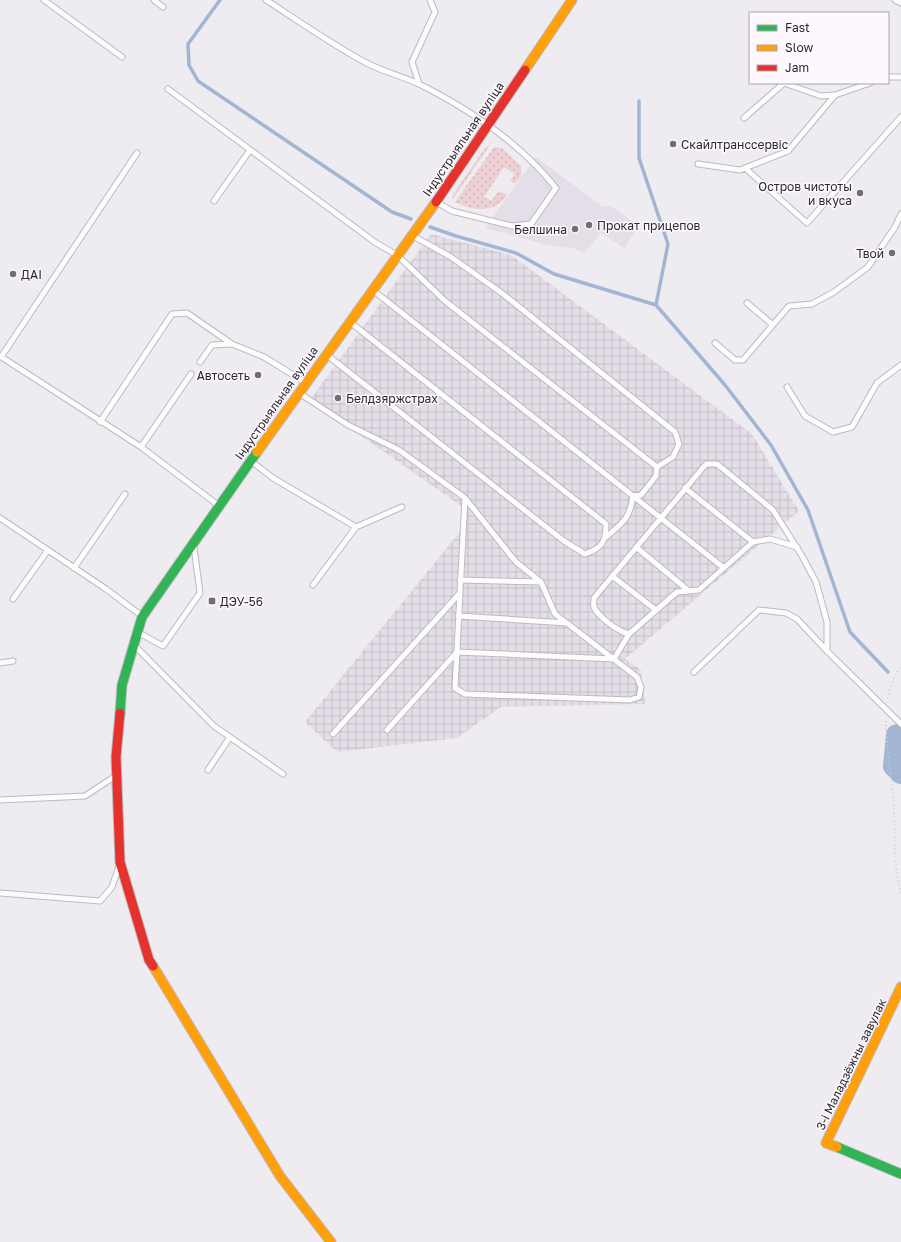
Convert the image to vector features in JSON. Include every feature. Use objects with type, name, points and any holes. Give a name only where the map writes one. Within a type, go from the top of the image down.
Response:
[{"type":"street","name":"Індустрыяльная вуліца","points":[[331,1242],[280,1176],[149,960],[120,862],[116,757],[122,685],[142,617],[298,392],[436,202],[572,0]]},
{"type":"street","name":"3-і Маладзёжны завулак","points":[[901,987],[826,1143],[901,1174]]},
{"type":"lane","points":[[44,0],[122,57]]},
{"type":"lane","points":[[154,0],[163,7]]},
{"type":"lane","points":[[266,0],[362,61],[419,84],[468,111],[504,137],[538,166],[556,188],[531,224],[512,226],[452,211],[436,202]]},
{"type":"lane","points":[[419,84],[412,62],[435,12],[430,0]]},
{"type":"lane","points":[[895,0],[901,3]]},
{"type":"lane","points":[[889,76],[892,75],[901,77]]},
{"type":"lane","points":[[744,118],[783,84]]},
{"type":"lane","points":[[787,84],[820,96],[835,95],[867,84]]},
{"type":"lane","points":[[168,89],[376,243],[397,255],[445,300],[657,467]]},
{"type":"lane","points":[[698,164],[740,170],[788,150],[835,95]]},
{"type":"lane","points":[[745,168],[807,224],[901,117]]},
{"type":"lane","points":[[214,201],[250,150]]},
{"type":"lane","points":[[137,153],[1,357],[141,447],[219,505]]},
{"type":"lane","points":[[715,343],[735,360],[743,360],[789,306],[812,304],[834,292],[868,267],[895,227],[901,214]]},
{"type":"lane","points":[[411,235],[451,257],[503,294],[675,432],[679,444],[673,457],[657,467]]},
{"type":"lane","points":[[372,290],[724,568]]},
{"type":"lane","points":[[747,304],[773,325]]},
{"type":"lane","points":[[100,422],[172,314],[187,314],[232,344],[264,357],[305,383]]},
{"type":"lane","points":[[349,321],[606,524],[606,537]]},
{"type":"lane","points":[[200,362],[212,346],[232,344]]},
{"type":"lane","points":[[326,354],[564,541],[585,554],[597,550],[606,537],[624,522],[631,511],[633,496]]},
{"type":"lane","points":[[787,387],[805,416],[833,432],[852,427],[877,383],[901,365]]},
{"type":"lane","points":[[141,447],[191,374]]},
{"type":"lane","points":[[298,392],[348,424],[399,450],[465,498],[516,562],[541,582],[555,614],[637,677],[641,687],[639,697],[630,700],[465,694],[455,688],[465,498]]},
{"type":"lane","points":[[251,460],[274,478],[356,527]]},
{"type":"lane","points":[[629,634],[621,632],[599,614],[593,606],[594,598],[706,464],[717,464],[773,510],[797,547],[816,582],[827,622],[827,651]]},
{"type":"lane","points":[[633,496],[641,495],[656,476],[657,467]]},
{"type":"lane","points":[[685,488],[753,542]]},
{"type":"lane","points":[[74,568],[124,494]]},
{"type":"lane","points":[[313,585],[356,527],[402,507]]},
{"type":"lane","points":[[0,518],[74,568],[142,617]]},
{"type":"lane","points":[[614,660],[629,634],[677,592],[699,590],[753,542],[770,539],[797,547]]},
{"type":"lane","points":[[138,632],[163,646],[200,593],[194,542]]},
{"type":"lane","points":[[636,547],[689,591]]},
{"type":"lane","points":[[13,599],[48,550]]},
{"type":"lane","points":[[612,576],[656,610]]},
{"type":"lane","points":[[460,580],[541,582]]},
{"type":"lane","points":[[333,734],[459,594]]},
{"type":"lane","points":[[694,672],[759,610],[786,613],[797,619],[827,651],[901,724]]},
{"type":"lane","points":[[458,616],[567,623]]},
{"type":"lane","points":[[134,645],[214,726],[283,774]]},
{"type":"lane","points":[[457,652],[614,660]]},
{"type":"lane","points":[[387,730],[457,652]]},
{"type":"lane","points":[[0,663],[13,661]]},
{"type":"lane","points":[[208,770],[230,738]]},
{"type":"lane","points":[[0,800],[84,796],[117,775]]},
{"type":"lane","points":[[0,893],[100,902],[112,887],[120,862]]},
{"type":"path","points":[[901,664],[890,690],[886,710],[886,746],[893,794],[896,866],[901,893]]},
{"type":"shaded area","points":[[490,145],[453,199],[452,196],[485,148]]},
{"type":"shaded area","points":[[494,147],[502,148],[521,166],[521,176],[515,184],[510,181],[515,174],[504,167],[484,197],[491,201],[499,191],[507,195],[502,201],[490,208],[476,209],[455,202]]},
{"type":"shaded area","points":[[536,157],[602,206],[611,206],[639,226],[624,248],[601,233],[584,253],[573,248],[547,245],[485,228]]},
{"type":"shaded area","points":[[431,234],[511,255],[752,434],[799,511],[625,659],[641,670],[645,704],[501,707],[457,738],[337,752],[305,722],[463,528],[464,508],[310,400]]},
{"type":"waterway","points":[[220,0],[188,44],[189,65],[198,81],[392,212],[411,219]]},
{"type":"waterway","points":[[639,101],[639,158],[668,244],[656,305]]},
{"type":"waterway","points":[[430,227],[516,253],[554,274],[656,305],[725,385],[771,445],[808,510],[850,632],[888,672]]},
{"type":"waterway","points":[[897,735],[894,766],[901,773]]},
{"type":"traffic: fast","points":[[120,713],[122,685],[142,617],[257,452]]},
{"type":"traffic: fast","points":[[837,1147],[901,1174]]},
{"type":"traffic: slow","points":[[525,70],[572,0]]},
{"type":"traffic: slow","points":[[257,452],[436,202]]},
{"type":"traffic: slow","points":[[153,966],[280,1176],[331,1242]]},
{"type":"traffic: slow","points":[[837,1147],[826,1143],[901,987]]},
{"type":"traffic: jam","points":[[436,202],[525,70]]},
{"type":"traffic: jam","points":[[120,713],[116,757],[120,862],[149,960],[153,966]]},
{"type":"place","name":"Скайлтранссервіс","points":[[673,144]]},
{"type":"place","name":"Остров чистоты и вкуса","points":[[860,193]]},
{"type":"place","name":"Прокат прицепов","points":[[589,225]]},
{"type":"place","name":"Белшина","points":[[575,229]]},
{"type":"place","name":"Твой","points":[[892,253]]},
{"type":"place","name":"ДАІ","points":[[13,274]]},
{"type":"place","name":"Автосеть","points":[[258,375]]},
{"type":"place","name":"Белдзяржстрах","points":[[338,398]]},
{"type":"place","name":"ДЭУ-56","points":[[212,601]]}]
